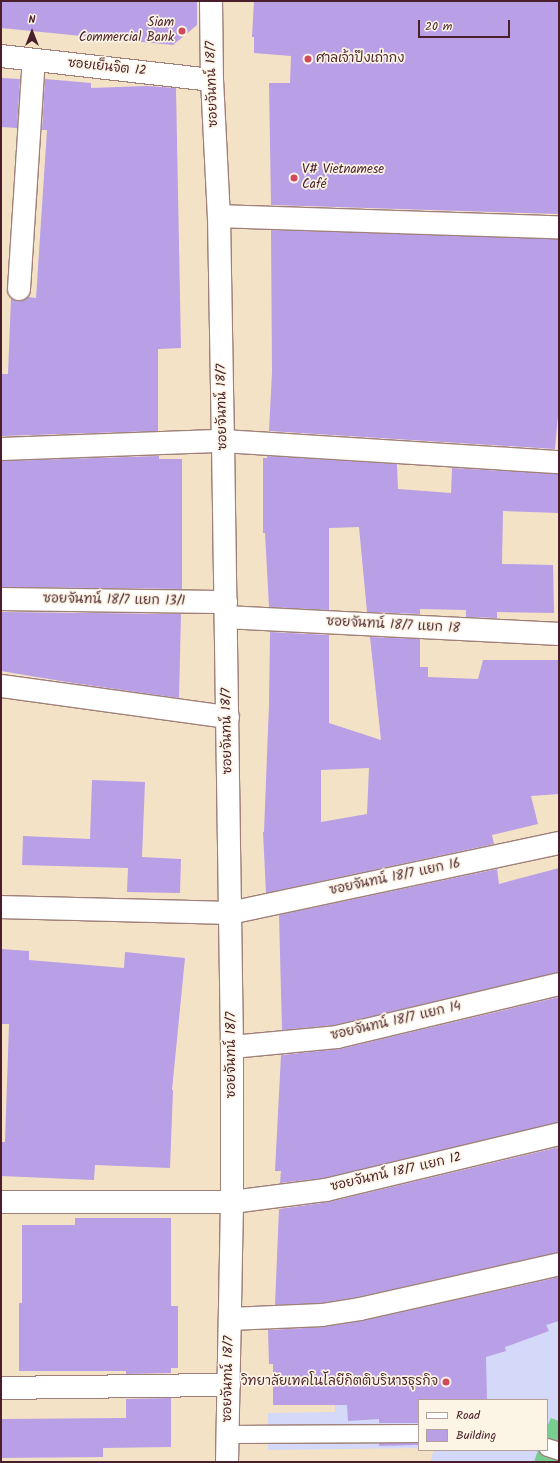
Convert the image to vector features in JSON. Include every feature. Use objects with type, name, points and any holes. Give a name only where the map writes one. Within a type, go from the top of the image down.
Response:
[{"type":"street","name":"ซอยจันทน์ 18/7","points":[[211,1],[212,80],[219,216],[232,1047],[232,1202],[227,1462]]},
{"type":"street","name":"ซอยเย็นจิต 12","points":[[1,56],[212,80]]},
{"type":"street","points":[[19,288],[34,60]]},
{"type":"street","points":[[219,216],[559,227]]},
{"type":"street","points":[[1,448],[223,441],[559,462]]},
{"type":"street","name":"ซอยจันทน์ 18/7 แยก 13/1","points":[[1,599],[226,610]]},
{"type":"street","name":"ซอยจันทน์ 18/7 แยก 18","points":[[226,610],[559,634]]},
{"type":"street","points":[[1,686],[228,717]]},
{"type":"street","name":"ซอยจันทน์ 18/7 แยก 16","points":[[1,907],[230,913],[559,843]]},
{"type":"street","name":"ซอยจันทน์ 18/7 แยก 14","points":[[232,1047],[337,1037],[559,984]]},
{"type":"street","name":"ซอยจันทน์ 18/7 แยก 12","points":[[1,1202],[232,1202],[326,1190],[559,1134]]},
{"type":"street","points":[[230,1319],[322,1315],[360,1309],[559,1264]]},
{"type":"street","points":[[1,1388],[229,1385]]},
{"type":"lane","points":[[228,1434],[418,1433]]},
{"type":"lane","points":[[548,1447],[559,1452]]},
{"type":"shaded area","name":"วิทยาลัยเทคโนโลยีกิตติบริหารธุรกิจ","points":[[559,1315],[559,1462],[430,1462],[434,1451],[548,1451],[548,1399],[418,1399],[418,1448],[268,1450],[268,1413],[335,1412],[333,1365]]},
{"type":"green space","points":[[551,1418],[559,1421],[559,1462],[534,1462],[538,1451],[548,1451],[548,1425]]},
{"type":"building","points":[[1,1],[197,1],[197,25],[173,45],[1,28]]},
{"type":"building","points":[[254,1],[559,1],[559,214],[271,205],[269,83],[290,83],[291,56],[254,53],[254,37],[252,37]]},
{"type":"building","points":[[1,78],[20,79],[17,128],[1,127]]},
{"type":"building","points":[[45,79],[91,83],[91,88],[147,86],[176,88],[181,348],[158,349],[158,431],[1,436],[1,374],[8,374],[11,298],[19,301],[28,297],[36,298],[47,130],[42,130]]},
{"type":"building","points":[[271,230],[559,239],[559,403],[555,449],[269,431],[272,372]]},
{"type":"building","points":[[159,456],[159,459],[182,459],[182,589],[1,587],[1,461]]},
{"type":"building","points":[[267,456],[397,464],[398,489],[451,493],[452,468],[559,474],[559,513],[503,511],[502,564],[553,565],[554,613],[497,612],[497,618],[466,617],[466,610],[420,609],[420,614],[367,612],[359,527],[329,528],[329,610],[269,607],[265,533],[263,533],[263,458],[267,458]]},
{"type":"building","points":[[1,612],[181,614],[179,698],[1,671]]},
{"type":"building","points":[[270,632],[329,635],[329,723],[381,740],[370,637],[420,639],[420,667],[428,667],[428,677],[478,679],[483,660],[559,660],[559,794],[531,796],[538,824],[492,835],[494,844],[266,893],[263,832],[269,705]],"holes":[[[369,768],[367,814],[321,822],[321,770]]]},
{"type":"building","points":[[92,780],[145,782],[142,857],[181,859],[180,893],[127,892],[128,868],[22,865],[23,836],[90,839]]},
{"type":"building","points":[[559,868],[559,972],[335,1025],[282,1030],[279,915],[497,869],[499,884]]},
{"type":"building","points":[[1,949],[29,951],[29,960],[124,968],[125,952],[185,958],[172,1090],[170,1168],[95,1165],[94,1180],[1,1176],[1,1142],[5,1142],[9,1024],[1,1024]]},
{"type":"building","points":[[559,997],[559,1122],[324,1178],[280,1183],[281,1171],[275,1171],[281,1055],[340,1049]]},
{"type":"building","points":[[559,1147],[559,1252],[358,1297],[321,1303],[275,1305],[279,1209],[329,1202]]},
{"type":"building","points":[[75,1218],[171,1218],[171,1306],[178,1306],[178,1368],[171,1368],[171,1373],[126,1374],[126,1371],[19,1371],[19,1303],[22,1303],[22,1225],[75,1225]]},
{"type":"building","points":[[559,1277],[559,1321],[546,1325],[549,1331],[505,1347],[506,1351],[486,1357],[487,1399],[418,1399],[418,1423],[379,1423],[379,1419],[348,1421],[347,1405],[273,1405],[273,1364],[269,1364],[268,1330],[323,1327],[362,1321]]},
{"type":"building","points":[[171,1398],[171,1447],[103,1448],[103,1457],[1,1458],[1,1419],[126,1418],[126,1399]]},
{"type":"building","points":[[379,1443],[418,1443],[418,1445],[379,1446]]},
{"type":"place","name":"Siam Commercial Bank","points":[[182,31]]},
{"type":"place","name":"ศาลเจ้าปึงเถ่ากง","points":[[308,59]]},
{"type":"place","name":"V# Vietnamese Café","points":[[294,178]]},
{"type":"place","name":"วิทยาลัยเทคโนโลยีกิตติบริหารธุรกิจ","points":[[446,1382]]}]
